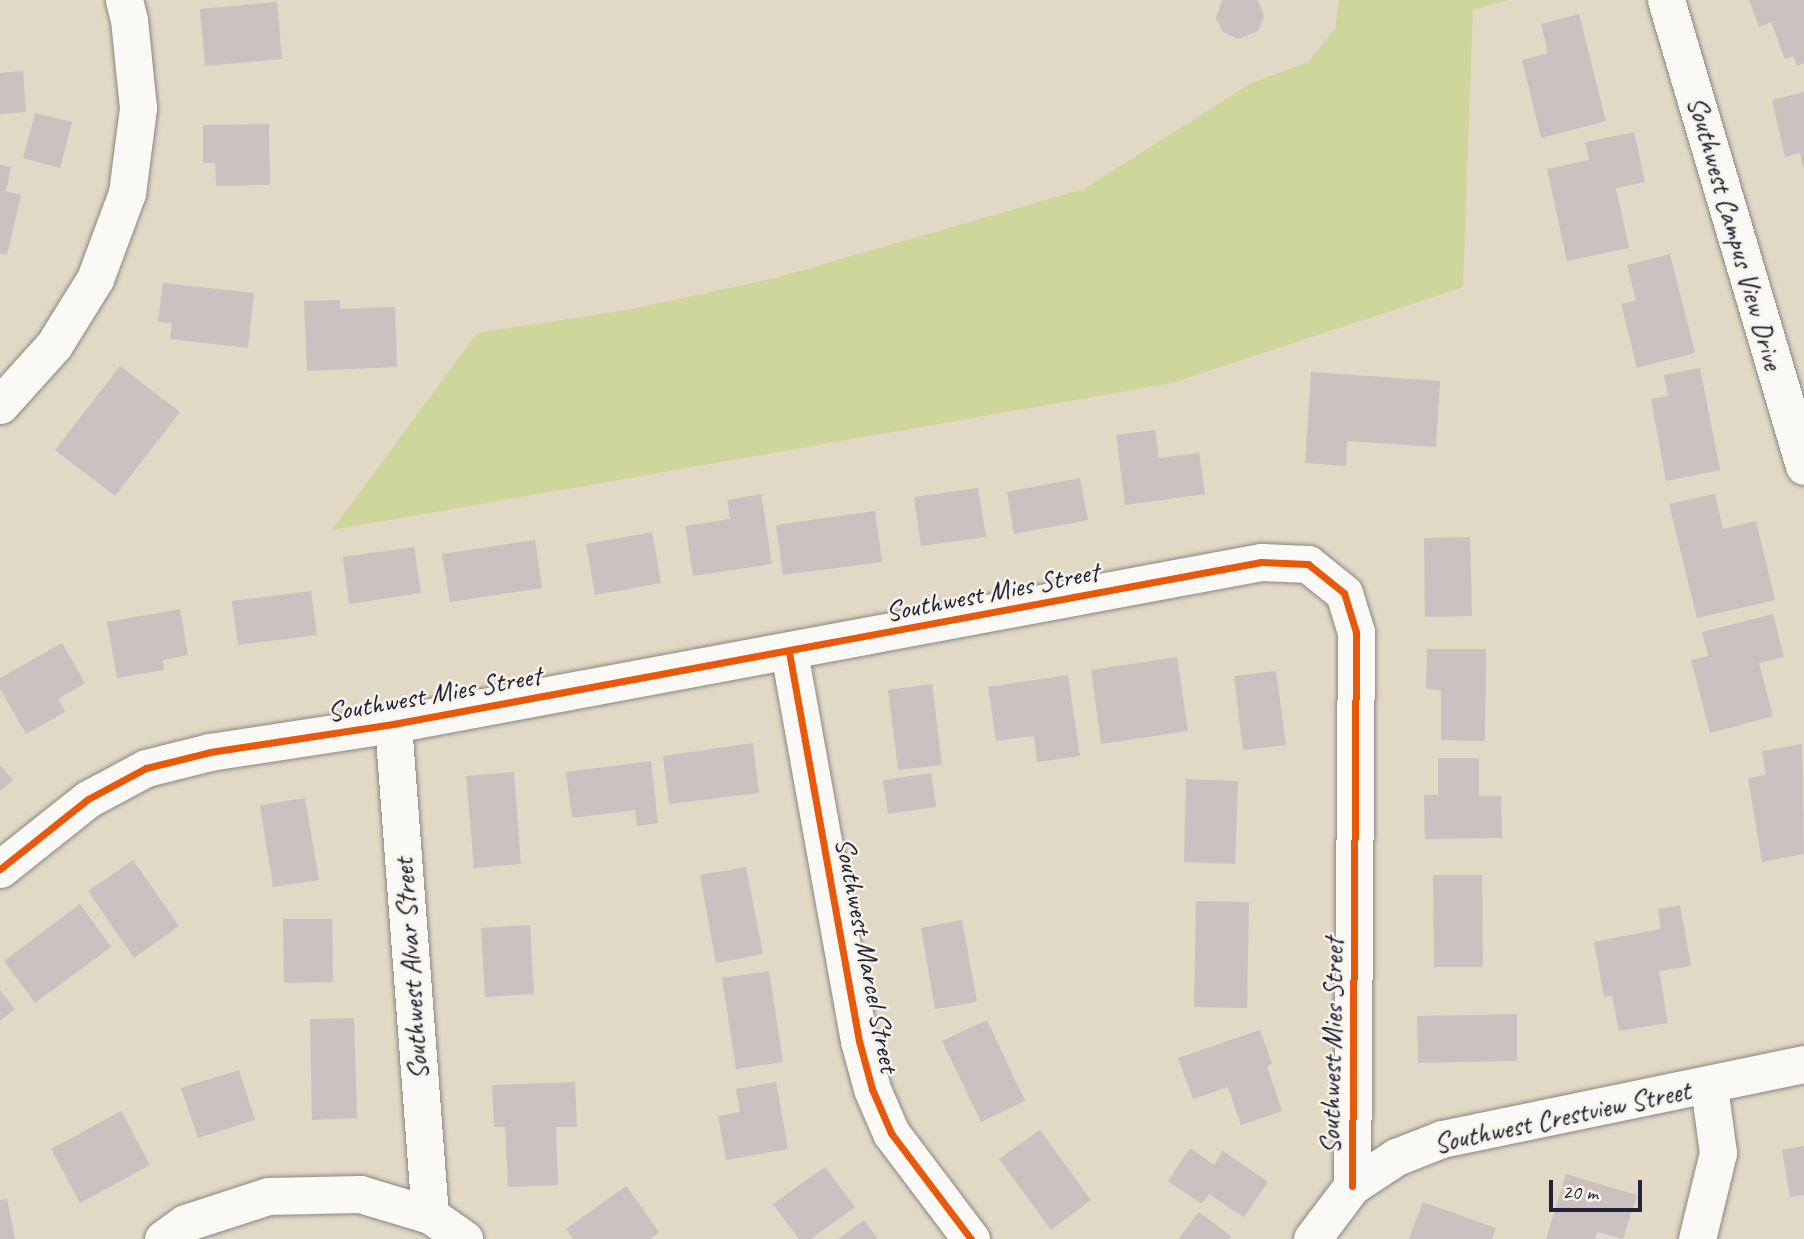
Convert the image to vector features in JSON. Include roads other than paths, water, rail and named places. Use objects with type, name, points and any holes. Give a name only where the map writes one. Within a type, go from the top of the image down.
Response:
[{"type":"street","points":[[0,405],[54,345],[95,279],[127,193],[138,108],[129,20],[124,0]]},
{"type":"street","name":"Southwest Campus View Drive","points":[[1666,0],[1804,467]]},
{"type":"street","name":"Southwest Mies Street","points":[[0,869],[88,799],[146,768],[210,752],[393,724],[1261,562],[1308,564],[1344,593],[1356,632],[1352,1186]]},
{"type":"street","name":"Southwest Marcel Street","points":[[789,652],[859,1041],[872,1089],[891,1133],[971,1239]]},
{"type":"street","name":"Southwest Alvar Street","points":[[393,724],[430,1215]]},
{"type":"street","name":"Southwest Crestview Street","points":[[1312,1239],[1352,1186],[1396,1157],[1442,1139],[1709,1086],[1804,1064]]},
{"type":"street","points":[[1697,1239],[1718,1153],[1709,1086]]},
{"type":"street","points":[[163,1239],[185,1223],[268,1196],[360,1194],[430,1215],[464,1239]]}]
